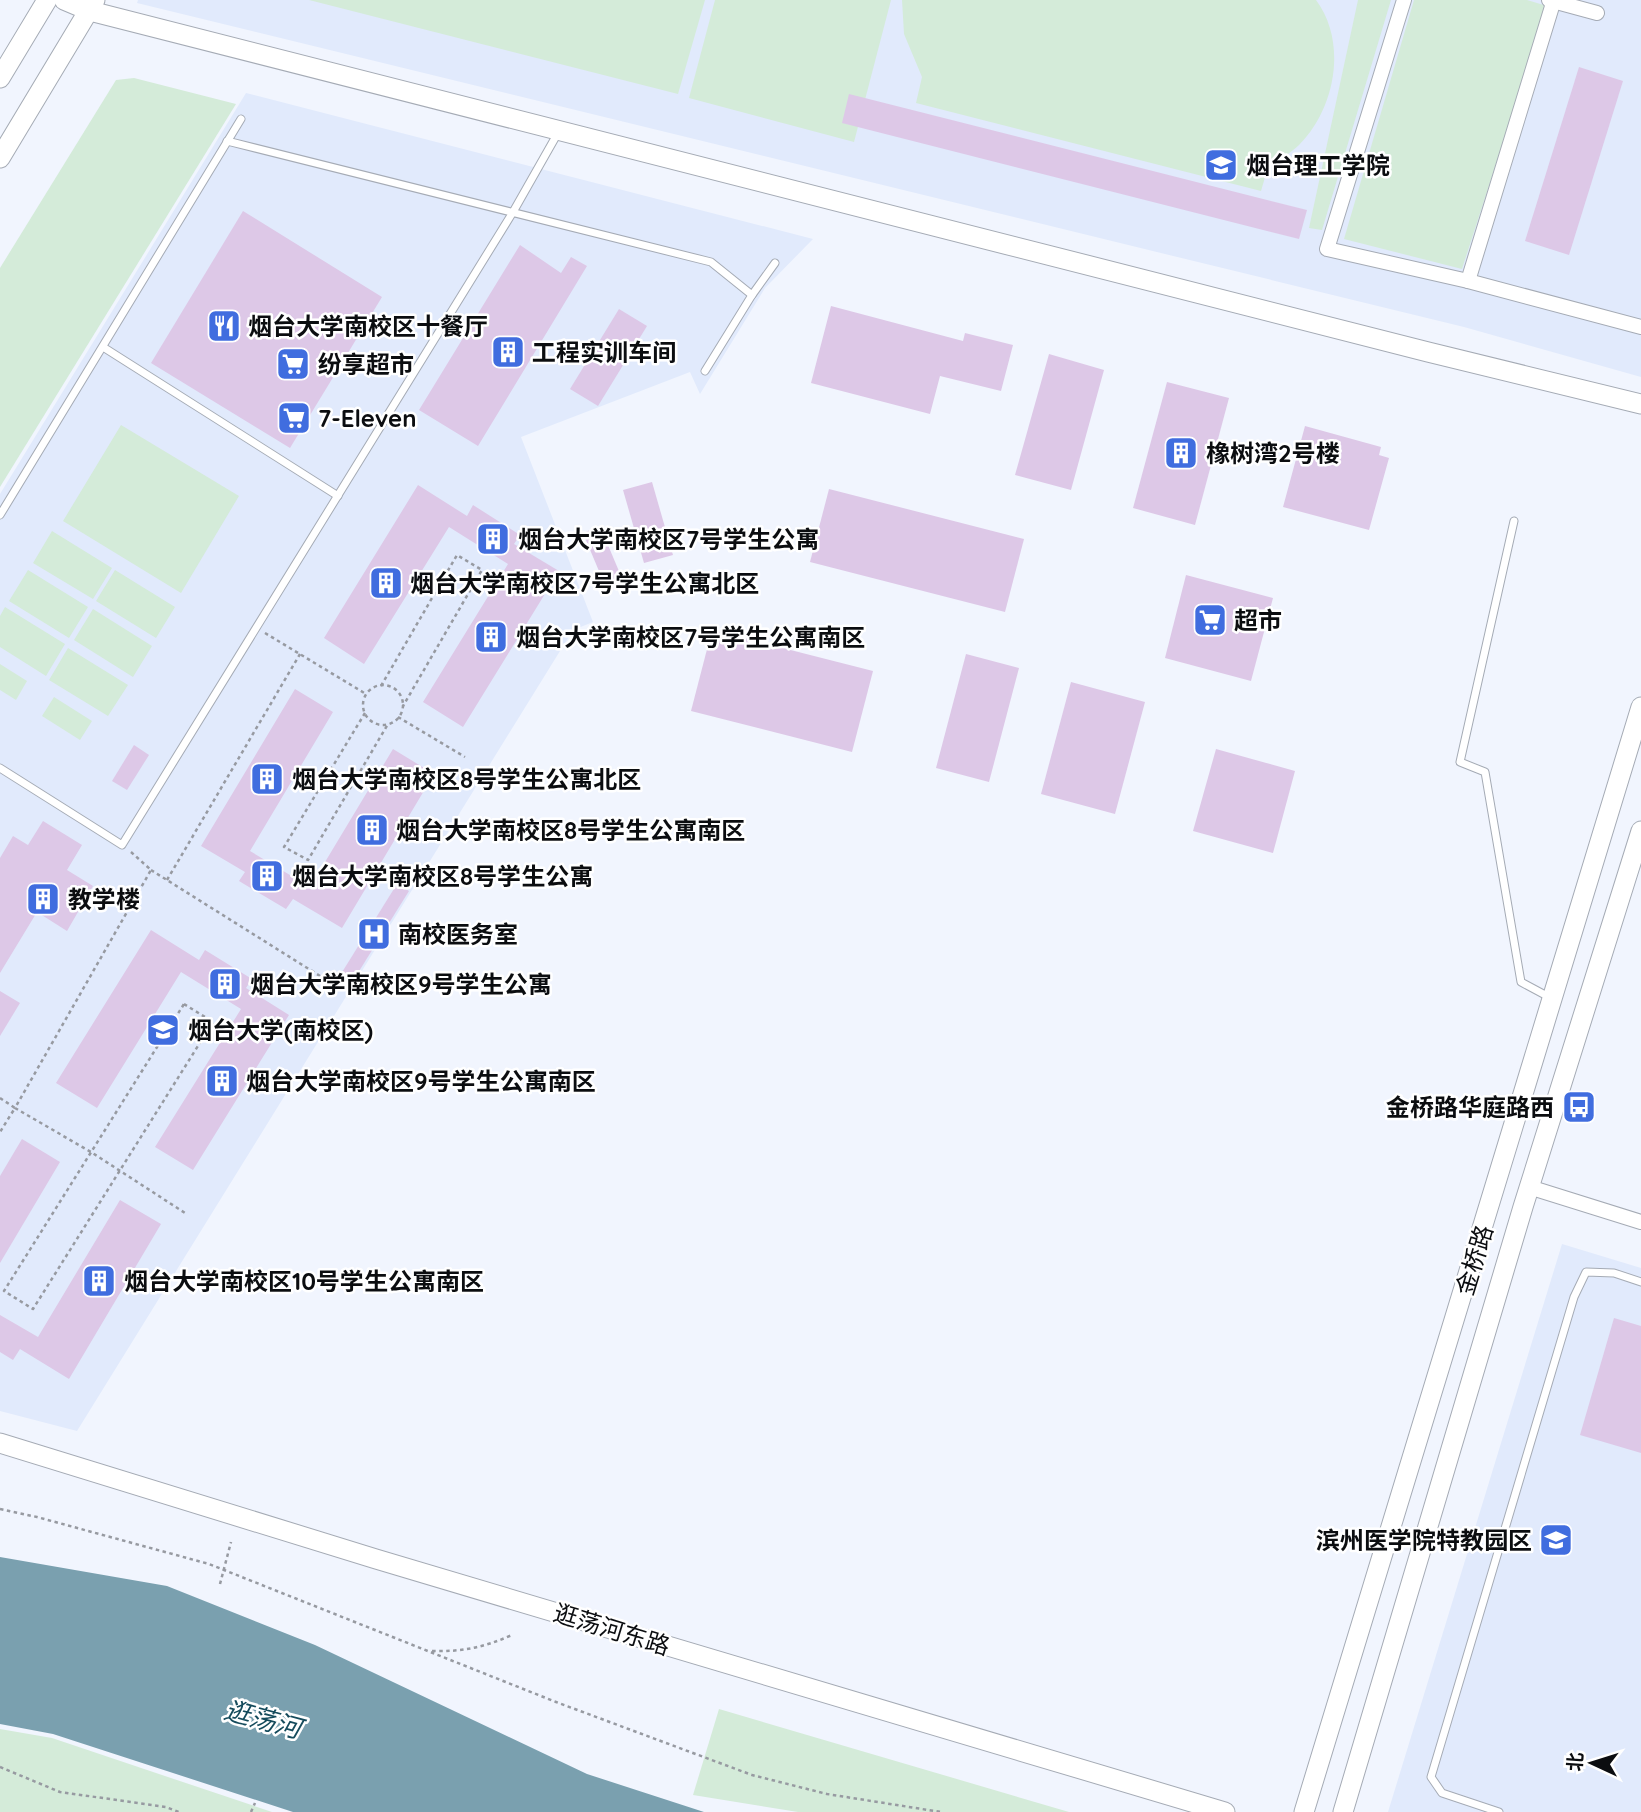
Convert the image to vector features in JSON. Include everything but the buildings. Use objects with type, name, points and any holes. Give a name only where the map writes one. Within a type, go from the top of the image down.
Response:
[{"type":"street","points":[[0,78],[47,0]]},
{"type":"street","points":[[64,0],[92,5],[559,131],[1641,404]]},
{"type":"street","points":[[1404,0],[1327,248],[1468,281],[1641,327]]},
{"type":"street","points":[[1468,281],[1551,0],[1597,13]]},
{"type":"street","points":[[0,158],[92,5]]},
{"type":"street","name":"金桥路","points":[[1304,1812],[1641,707]]},
{"type":"street","name":"金桥路","points":[[1343,1812],[1529,1187],[1641,831]]},
{"type":"street","points":[[1529,1187],[1641,1222]]},
{"type":"street","name":"逛荡河东路","points":[[0,1443],[376,1559],[1225,1812]]},
{"type":"lane","points":[[0,515],[241,119]]},
{"type":"lane","points":[[0,768],[122,845],[513,212],[559,131]]},
{"type":"lane","points":[[228,141],[711,262],[752,295]]},
{"type":"lane","points":[[705,370],[775,263]]},
{"type":"lane","points":[[103,348],[338,496]]},
{"type":"lane","points":[[1514,521],[1460,762],[1485,772],[1521,982],[1553,999]]},
{"type":"lane","points":[[1499,1812],[1442,1793],[1430,1777],[1574,1297],[1586,1272],[1614,1273],[1641,1282]]},
{"type":"path","points":[[365,713],[284,847],[308,860],[388,724],[398,717],[482,570],[457,555],[381,686]]},
{"type":"path","points":[[257,628],[366,694]]},
{"type":"path","points":[[167,880],[300,654]]},
{"type":"path","points":[[388,724],[377,724],[365,713],[363,701],[366,694],[381,686],[392,688],[398,692],[403,706]]},
{"type":"path","points":[[398,717],[465,757]]},
{"type":"path","points":[[122,845],[151,870],[320,976]]},
{"type":"path","points":[[0,1132],[151,870]]},
{"type":"path","points":[[184,1004],[213,1023],[33,1309],[4,1291],[91,1152],[184,1004]]},
{"type":"path","points":[[0,1098],[91,1152],[185,1213]]},
{"type":"path","points":[[0,1510],[50,1521],[224,1570],[646,1737],[752,1775],[827,1794],[940,1812]]},
{"type":"path","points":[[220,1584],[231,1542]]},
{"type":"path","points":[[429,1651],[456,1652],[490,1645],[512,1634]]},
{"type":"path","points":[[0,1766],[60,1792],[166,1807],[179,1812]]},
{"type":"path","points":[[251,1812],[255,1803]]},
{"type":"shaded area","name":"烟台理工学院","points":[[138,0],[1641,0],[1641,377],[1464,327],[137,3]]},
{"type":"shaded area","name":"烟台大学(南校区)","points":[[246,93],[813,239],[765,288],[700,394],[690,372],[521,437],[593,622],[573,630],[77,1431],[0,1411],[0,494]]},
{"type":"shaded area","name":"滨州医学院特教园区","points":[[1562,1244],[1641,1268],[1641,1812],[1388,1812]]},
{"type":"green space","points":[[309,0],[705,0],[678,94]]},
{"type":"green space","points":[[715,0],[891,0],[854,142],[689,98]]},
{"type":"green space","points":[[902,0],[1316,0],[1326,17],[1332,36],[1333,75],[1329,95],[1311,130],[1295,148],[1268,167],[1261,191],[916,103],[922,77],[904,34]]},
{"type":"green space","points":[[1358,0],[1391,0],[1322,230],[1309,228]]},
{"type":"green space","points":[[1414,0],[1527,0],[1547,6],[1462,269],[1344,239]]},
{"type":"green space","points":[[134,78],[236,104],[0,487],[0,268],[116,80]]},
{"type":"green space","points":[[121,425],[239,496],[181,593],[63,521]]},
{"type":"green space","points":[[52,531],[112,568],[93,599],[33,563]]},
{"type":"green space","points":[[28,570],[88,607],[69,638],[9,601]]},
{"type":"green space","points":[[115,570],[175,607],[156,638],[96,601]]},
{"type":"green space","points":[[5,607],[65,644],[46,676],[0,647],[0,616]]},
{"type":"green space","points":[[93,609],[152,646],[133,677],[74,640]]},
{"type":"green space","points":[[68,648],[128,685],[108,716],[49,680]]},
{"type":"green space","points":[[0,664],[27,681],[16,700],[0,690]]},
{"type":"green space","points":[[54,697],[92,721],[80,740],[42,716]]},
{"type":"green space","points":[[719,1709],[1069,1812],[798,1812],[693,1795]]},
{"type":"green space","points":[[0,1729],[52,1738],[272,1812],[0,1812]]},
{"type":"water","name":"逛荡河","points":[[0,1557],[167,1586],[315,1645],[587,1774],[704,1812],[293,1812],[53,1734],[0,1724]]},
{"type":"place","name":"烟台理工学院","points":[[1221,165]]},
{"type":"place","name":"烟台大学南校区十餐厅","points":[[224,326]]},
{"type":"place","name":"工程实训车间","points":[[508,352]]},
{"type":"place","name":"纷享超市","points":[[293,364]]},
{"type":"place","name":"7-Eleven","points":[[294,418]]},
{"type":"place","name":"橡树湾2号楼","points":[[1181,453]]},
{"type":"place","name":"烟台大学南校区7号学生公寓","points":[[493,539]]},
{"type":"place","name":"烟台大学南校区7号学生公寓北区","points":[[386,583]]},
{"type":"place","name":"超市","points":[[1210,620]]},
{"type":"place","name":"烟台大学南校区7号学生公寓南区","points":[[491,637]]},
{"type":"place","name":"烟台大学南校区8号学生公寓北区","points":[[267,779]]},
{"type":"place","name":"烟台大学南校区8号学生公寓南区","points":[[372,830]]},
{"type":"place","name":"烟台大学南校区8号学生公寓","points":[[267,876]]},
{"type":"place","name":"教学楼","points":[[43,899]]},
{"type":"place","name":"南校医务室","points":[[374,934]]},
{"type":"place","name":"烟台大学南校区9号学生公寓","points":[[225,984]]},
{"type":"place","name":"烟台大学(南校区)","points":[[163,1030]]},
{"type":"place","name":"烟台大学南校区9号学生公寓南区","points":[[222,1081]]},
{"type":"place","name":"金桥路华庭路西","points":[[1579,1107]]},
{"type":"place","name":"烟台大学南校区10号学生公寓南区","points":[[99,1281]]},
{"type":"place","name":"滨州医学院特教园区","points":[[1556,1540]]}]
